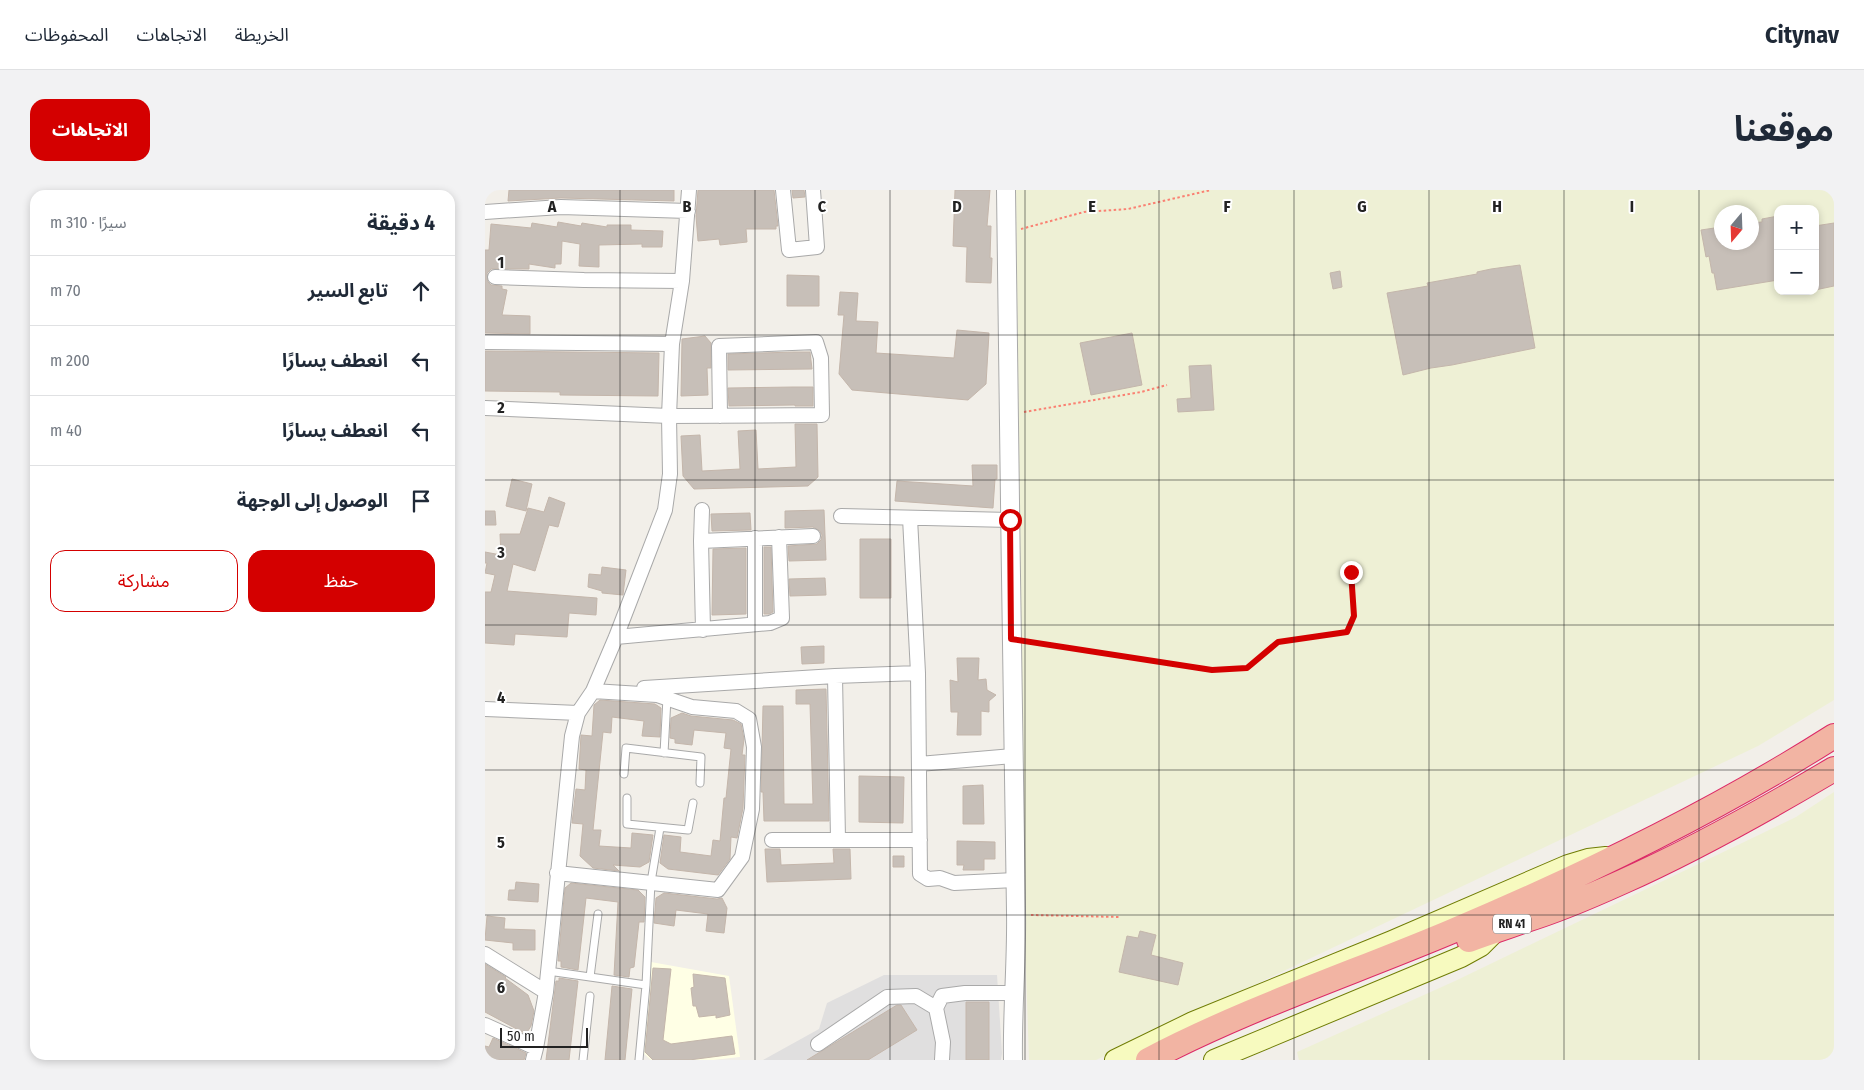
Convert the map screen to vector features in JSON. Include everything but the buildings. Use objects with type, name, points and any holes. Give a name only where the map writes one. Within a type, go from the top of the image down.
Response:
[{"type":"highway","name":"RN 41","points":[[1148,1060],[1224,1022],[1452,931],[1615,857],[1703,813],[1782,769],[1834,736]]},
{"type":"highway","name":"RN 41","points":[[1181,1060],[1233,1036],[1499,928],[1525,921],[1621,882],[1689,851],[1751,818],[1834,769]]},
{"type":"main road","points":[[1115,1060],[1193,1022],[1400,938],[1568,865],[1597,858],[1615,857]]},
{"type":"main road","points":[[1213,1060],[1461,957],[1481,946],[1499,928]]},
{"type":"street","points":[[485,1025],[534,1054],[546,992],[568,758],[572,736],[578,713],[593,691],[665,510],[670,474],[669,416],[672,344],[682,281],[689,190]]},
{"type":"street","points":[[783,190],[789,250],[817,247],[813,190]]},
{"type":"street","points":[[1006,190],[1016,915],[1013,1058]]},
{"type":"street","points":[[485,212],[561,207],[688,211]]},
{"type":"street","points":[[495,277],[682,281]]},
{"type":"street","points":[[485,342],[672,344]]},
{"type":"street","points":[[485,408],[669,416],[720,416],[822,415],[821,358],[816,342],[719,346],[720,416]]},
{"type":"street","points":[[702,510],[703,630]]},
{"type":"street","points":[[841,516],[1010,520]]},
{"type":"street","points":[[910,518],[918,673],[920,874],[928,879],[940,878],[954,883],[1015,880]]},
{"type":"street","points":[[701,541],[813,536]]},
{"type":"street","points":[[616,637],[770,623],[782,618],[779,537]]},
{"type":"street","points":[[755,538],[755,624]]},
{"type":"street","points":[[593,691],[835,676],[918,673]]},
{"type":"street","points":[[835,676],[838,839]]},
{"type":"street","points":[[557,873],[718,890],[742,857],[752,809],[754,747],[749,719],[736,711],[692,707],[657,695],[593,691]]},
{"type":"street","points":[[485,710],[578,713]]},
{"type":"street","points":[[919,764],[1013,756]]},
{"type":"street","points":[[772,840],[920,840]]},
{"type":"street","points":[[485,954],[546,992]]},
{"type":"street","points":[[941,1060],[943,1042],[936,1008],[942,996],[965,993],[1013,993]]},
{"type":"street","points":[[817,1044],[887,997],[916,996],[936,1008]]},
{"type":"lane","points":[[664,753],[667,698]]},
{"type":"lane","points":[[624,774],[625,748],[701,757],[700,783]]},
{"type":"lane","points":[[627,798],[627,824],[660,828],[688,830],[693,803]]},
{"type":"lane","points":[[639,1060],[646,985],[651,882],[660,828]]},
{"type":"lane","points":[[590,977],[598,914]]},
{"type":"lane","points":[[548,971],[646,985]]},
{"type":"lane","points":[[583,1060],[590,996]]},
{"type":"path","points":[[1006,233],[1084,212],[1128,209],[1211,190]]},
{"type":"path","points":[[1009,415],[1141,392],[1167,385]]},
{"type":"path","points":[[1011,639],[1212,670],[1247,668],[1278,642],[1347,632],[1354,616],[1351,572]]},
{"type":"path","points":[[1016,915],[1119,917]]},
{"type":"shaded area","points":[[1016,190],[1834,190],[1834,700],[1758,746],[1096,1060],[1029,1060],[1024,909]]},
{"type":"shaded area","points":[[1834,792],[1834,1060],[1299,1060],[1297,1052],[1455,981],[1796,817]]},
{"type":"shaded area","points":[[651,962],[729,976],[740,1057],[713,1060],[651,1060],[643,1053]]},
{"type":"shaded area","points":[[884,975],[997,975],[1001,1060],[763,1060],[819,1029],[827,1003]]},
{"type":"route","points":[[1010,520],[1011,639],[1212,670],[1247,668],[1278,642],[1347,632],[1354,616],[1351,572]]}]
